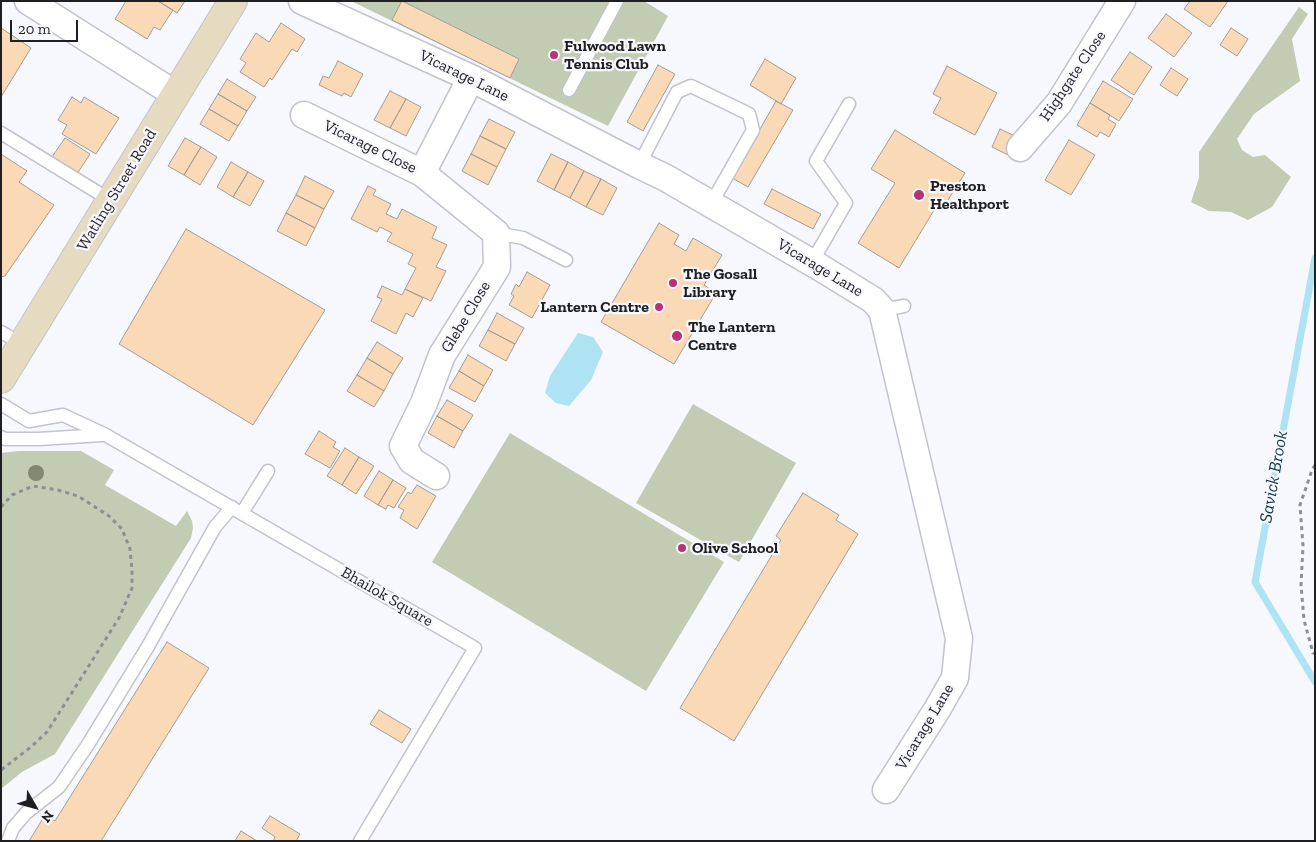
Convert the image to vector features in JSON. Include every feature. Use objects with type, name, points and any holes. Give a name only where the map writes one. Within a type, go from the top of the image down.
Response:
[{"type":"main road","name":"Watling Street Road","points":[[1,379],[12,338],[110,200],[232,1]]},
{"type":"street","points":[[28,1],[175,94]]},
{"type":"street","name":"Vicarage Lane","points":[[302,1],[471,78],[666,178],[812,262],[873,300],[893,308],[959,638],[955,678],[886,790]]},
{"type":"street","name":"Highgate Close","points":[[1020,148],[1059,104],[1122,1]]},
{"type":"street","name":"Vicarage Close","points":[[304,115],[422,173],[471,78]]},
{"type":"street","points":[[422,173],[496,233]]},
{"type":"street","name":"Glebe Close","points":[[436,476],[412,461],[403,446],[424,403],[442,355],[497,267],[496,233]]},
{"type":"lane","points":[[569,90],[617,1]]},
{"type":"lane","points":[[639,165],[677,92],[691,86],[749,114],[753,130],[711,204]]},
{"type":"lane","points":[[812,262],[846,203],[816,161],[849,104]]},
{"type":"lane","points":[[1,132],[110,200]]},
{"type":"lane","points":[[496,233],[523,238],[566,260]]},
{"type":"lane","name":"Bhailok Square","points":[[1,404],[29,421],[63,415],[104,434],[475,648],[360,841]]},
{"type":"lane","points":[[1,437],[5,439],[39,439],[104,434]]},
{"type":"lane","points":[[8,841],[13,828],[26,813],[59,787],[87,746],[147,648],[215,528],[236,510],[268,471]]},
{"type":"path","points":[[1315,465],[1300,505],[1303,546],[1301,585],[1304,620],[1313,653],[1315,654]]},
{"type":"path","points":[[1,507],[12,495],[33,486],[58,490],[78,496],[109,516],[122,529],[130,549],[132,570],[132,588],[119,618],[48,732],[1,770]]},
{"type":"green space","name":"Fulwood Lawn Tennis Club","points":[[351,1],[644,1],[668,16],[608,126]]},
{"type":"green space","points":[[1299,7],[1308,14],[1292,39],[1300,81],[1254,114],[1237,139],[1242,150],[1253,157],[1265,155],[1291,177],[1272,207],[1248,220],[1231,212],[1209,211],[1191,202],[1199,178],[1199,152]]},
{"type":"green space","points":[[693,404],[796,463],[739,562],[636,503]]},
{"type":"green space","points":[[510,433],[724,562],[646,691],[432,562]]},
{"type":"green space","points":[[18,451],[81,451],[114,470],[105,485],[176,526],[187,511],[193,528],[191,538],[55,754],[22,772],[1,789],[1,453]]},
{"type":"water","points":[[578,333],[593,337],[603,352],[591,380],[569,406],[556,403],[545,393],[550,376]]},
{"type":"building","points":[[126,1],[158,1],[173,10],[160,30],[154,27],[147,39],[115,19]]},
{"type":"building","points":[[158,1],[185,1],[177,13]]},
{"type":"building","points":[[402,1],[519,59],[510,78],[392,20]]},
{"type":"building","points":[[1190,1],[1228,1],[1210,27],[1184,9]]},
{"type":"building","points":[[1166,14],[1192,33],[1174,57],[1148,38]]},
{"type":"building","points":[[281,23],[305,39],[297,52],[292,49],[272,80],[270,78],[264,87],[240,72],[246,63],[240,59],[256,33],[269,42]]},
{"type":"building","points":[[1,28],[31,48],[1,97]]},
{"type":"building","points":[[1231,28],[1248,39],[1237,56],[1220,45]]},
{"type":"building","points":[[1130,52],[1152,67],[1134,95],[1111,80]]},
{"type":"building","points":[[765,59],[796,78],[781,104],[750,85]]},
{"type":"building","points":[[338,61],[363,74],[351,97],[344,93],[342,96],[319,85],[323,76],[329,78]]},
{"type":"building","points":[[658,65],[675,74],[643,131],[627,122]]},
{"type":"building","points":[[947,66],[997,93],[975,135],[933,113],[941,98],[933,94]]},
{"type":"building","points":[[1171,68],[1188,79],[1177,96],[1160,85]]},
{"type":"building","points":[[227,79],[256,97],[247,111],[218,94]]},
{"type":"building","points":[[1103,81],[1133,99],[1119,121],[1090,103]]},
{"type":"building","points":[[390,91],[406,99],[390,128],[374,120]]},
{"type":"building","points":[[218,94],[247,111],[238,126],[209,109]]},
{"type":"building","points":[[72,97],[81,103],[84,97],[119,118],[96,154],[62,134],[67,125],[58,120]]},
{"type":"building","points":[[406,99],[421,107],[406,136],[390,128]]},
{"type":"building","points":[[776,101],[793,110],[748,187],[732,178]]},
{"type":"building","points":[[1090,103],[1110,115],[1108,119],[1116,124],[1109,137],[1100,132],[1097,137],[1077,125]]},
{"type":"building","points":[[209,109],[238,126],[229,141],[200,124]]},
{"type":"building","points":[[489,119],[515,132],[506,149],[480,136]]},
{"type":"building","points":[[1000,129],[1019,138],[1010,156],[992,147]]},
{"type":"building","name":"Preston Healthport","points":[[895,130],[965,173],[941,211],[936,207],[899,268],[858,243],[895,183],[871,169]]},
{"type":"building","points":[[480,136],[506,149],[497,167],[471,154]]},
{"type":"building","points":[[65,138],[90,154],[77,174],[52,157]]},
{"type":"building","points":[[185,138],[201,147],[184,175],[168,166]]},
{"type":"building","points":[[1069,140],[1095,155],[1071,195],[1045,180]]},
{"type":"building","points":[[201,147],[217,157],[200,185],[184,175]]},
{"type":"building","points":[[1,154],[27,171],[19,182],[54,205],[5,276],[1,277]]},
{"type":"building","points":[[471,154],[497,167],[488,185],[462,171]]},
{"type":"building","points":[[551,154],[568,162],[554,190],[537,181]]},
{"type":"building","points":[[231,162],[248,172],[233,197],[217,187]]},
{"type":"building","points":[[568,162],[584,171],[570,198],[554,190]]},
{"type":"building","points":[[584,171],[601,179],[586,207],[570,198]]},
{"type":"building","points":[[248,172],[264,181],[250,206],[233,197]]},
{"type":"building","points":[[305,176],[334,191],[324,209],[296,195]]},
{"type":"building","points":[[601,179],[617,188],[603,215],[586,207]]},
{"type":"building","points":[[368,186],[376,190],[373,195],[391,204],[386,214],[397,219],[402,209],[437,227],[432,238],[447,245],[436,267],[446,271],[431,301],[405,289],[416,268],[408,264],[413,254],[387,241],[392,233],[380,227],[377,232],[351,219]]},
{"type":"building","points":[[772,189],[821,214],[813,229],[764,204]]},
{"type":"building","points":[[296,195],[324,209],[315,228],[286,213]]},
{"type":"building","points":[[286,213],[315,228],[306,246],[277,231]]},
{"type":"building","name":"Lantern Centre","points":[[659,223],[679,235],[674,244],[686,251],[693,238],[722,255],[704,285],[716,293],[674,364],[601,322]]},
{"type":"building","points":[[186,229],[325,310],[253,425],[119,344]]},
{"type":"building","points":[[527,272],[550,285],[532,318],[509,305],[514,296],[511,294],[516,284],[519,287]]},
{"type":"building","points":[[382,286],[402,295],[405,289],[423,298],[413,317],[406,313],[396,334],[371,321],[382,299],[377,297]]},
{"type":"building","points":[[497,313],[524,328],[515,344],[488,330]]},
{"type":"building","points":[[488,330],[515,344],[506,361],[479,346]]},
{"type":"building","points":[[377,342],[403,358],[393,374],[367,358]]},
{"type":"building","points":[[468,355],[493,370],[484,386],[459,371]]},
{"type":"building","points":[[367,358],[393,374],[384,391],[357,375]]},
{"type":"building","points":[[459,371],[484,386],[475,402],[449,388]]},
{"type":"building","points":[[357,375],[384,391],[374,407],[347,391]]},
{"type":"building","points":[[447,400],[473,415],[463,431],[437,416]]},
{"type":"building","points":[[437,416],[463,431],[454,448],[428,433]]},
{"type":"building","points":[[319,431],[336,442],[333,447],[340,451],[330,468],[305,454]]},
{"type":"building","points":[[345,448],[359,457],[342,485],[327,476]]},
{"type":"building","points":[[359,457],[374,466],[356,494],[342,485]]},
{"type":"building","points":[[379,471],[393,480],[378,505],[364,496]]},
{"type":"building","points":[[393,480],[406,488],[394,508],[388,505],[386,509],[378,505]]},
{"type":"building","points":[[417,485],[436,496],[417,529],[400,518],[404,510],[398,507],[408,492],[411,494]]},
{"type":"building","points":[[803,493],[839,515],[836,520],[858,534],[734,741],[680,708],[781,540],[776,536]]},
{"type":"building","points":[[167,642],[209,668],[101,841],[29,841],[45,815],[55,821]]},
{"type":"building","points":[[379,710],[411,729],[402,743],[370,724]]},
{"type":"building","points":[[270,816],[300,834],[296,841],[273,841],[275,837],[262,828]]},
{"type":"building","points":[[241,831],[257,841],[235,841]]},
{"type":"waterway","name":"Savick Brook","points":[[1315,258],[1255,582],[1315,682]]},
{"type":"place","name":"Fulwood Lawn Tennis Club","points":[[554,55]]},
{"type":"place","name":"Preston Healthport","points":[[919,195]]},
{"type":"place","name":"The Gosall Library","points":[[673,283]]},
{"type":"place","name":"Lantern Centre","points":[[659,307]]},
{"type":"place","name":"The Lantern Centre","points":[[677,336]]},
{"type":"place","name":"Olive School","points":[[682,548]]}]
